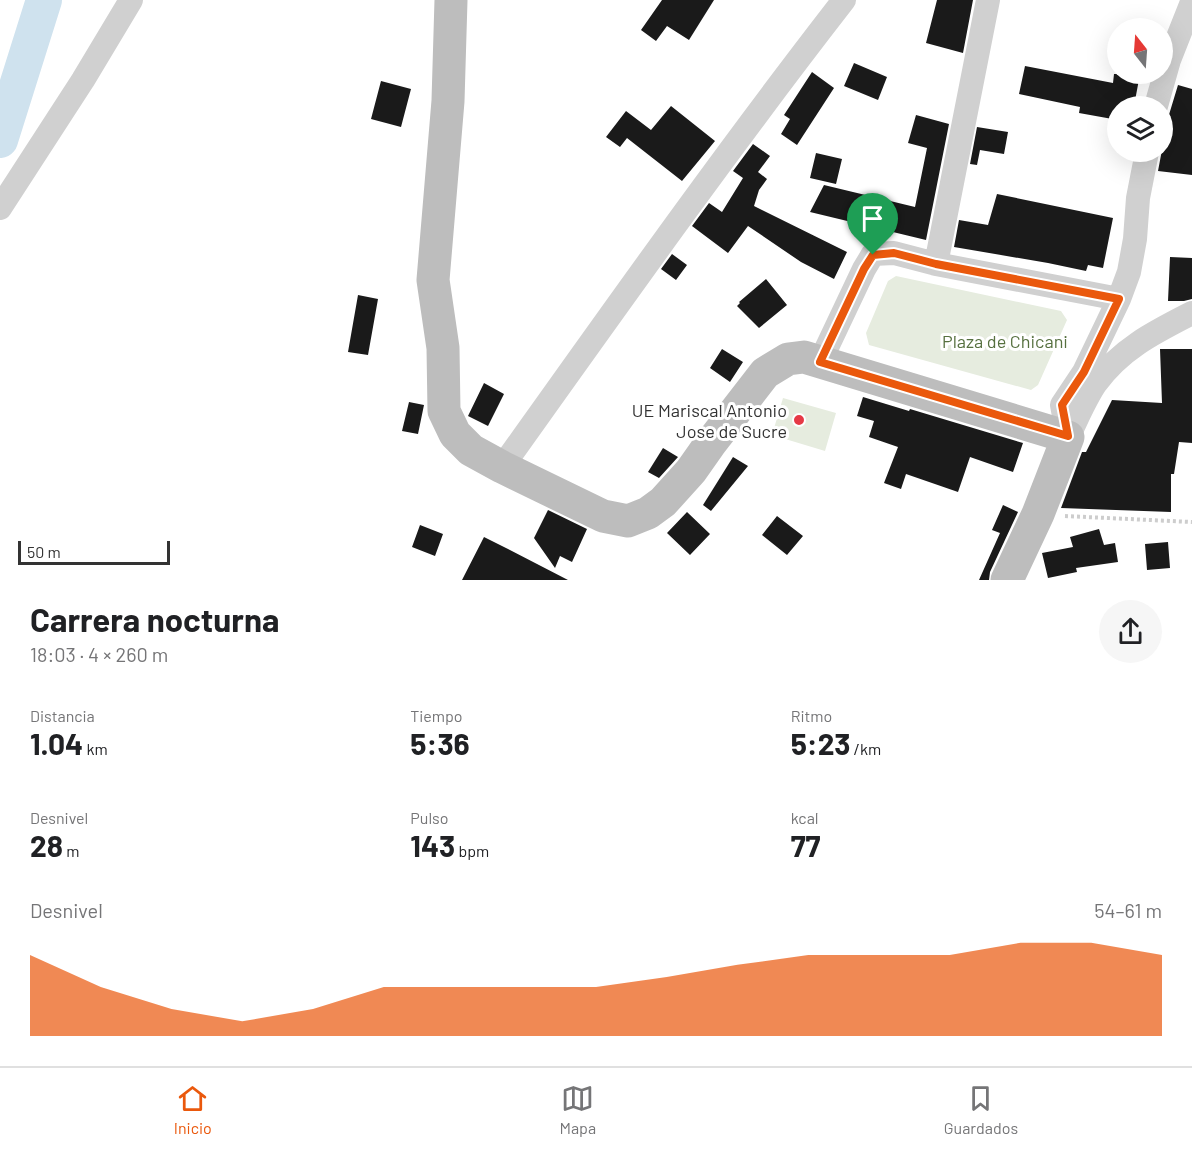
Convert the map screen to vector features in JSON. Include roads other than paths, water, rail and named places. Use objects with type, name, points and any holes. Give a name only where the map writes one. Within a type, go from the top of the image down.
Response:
[{"type":"street","points":[[0,208],[83,80],[131,0]]},
{"type":"street","points":[[451,0],[448,101],[433,280],[443,348],[444,411],[455,434],[471,450],[603,516],[628,521],[648,513],[663,502],[691,471],[765,374],[788,359],[804,357],[1068,436]]},
{"type":"street","points":[[502,467],[643,269],[787,73],[844,0]]},
{"type":"street","points":[[936,264],[988,0]]},
{"type":"street","points":[[1159,96],[1169,60],[1192,2]]},
{"type":"street","points":[[1068,436],[1062,405],[1084,372],[1119,299],[1129,272],[1145,162]]},
{"type":"street","points":[[820,362],[864,269],[873,255],[894,253],[936,264],[1119,299]]},
{"type":"street","points":[[1007,580],[1038,514],[1068,436],[1096,383],[1145,336],[1192,313]]},
{"type":"waterway","points":[[0,140],[44,0]]},
{"type":"place","name":"UE Mariscal Antonio Jose de Sucre","points":[[799,420]]},
{"type":"park label","name":"Plaza de Chicani","points":[[1005,341]]}]
